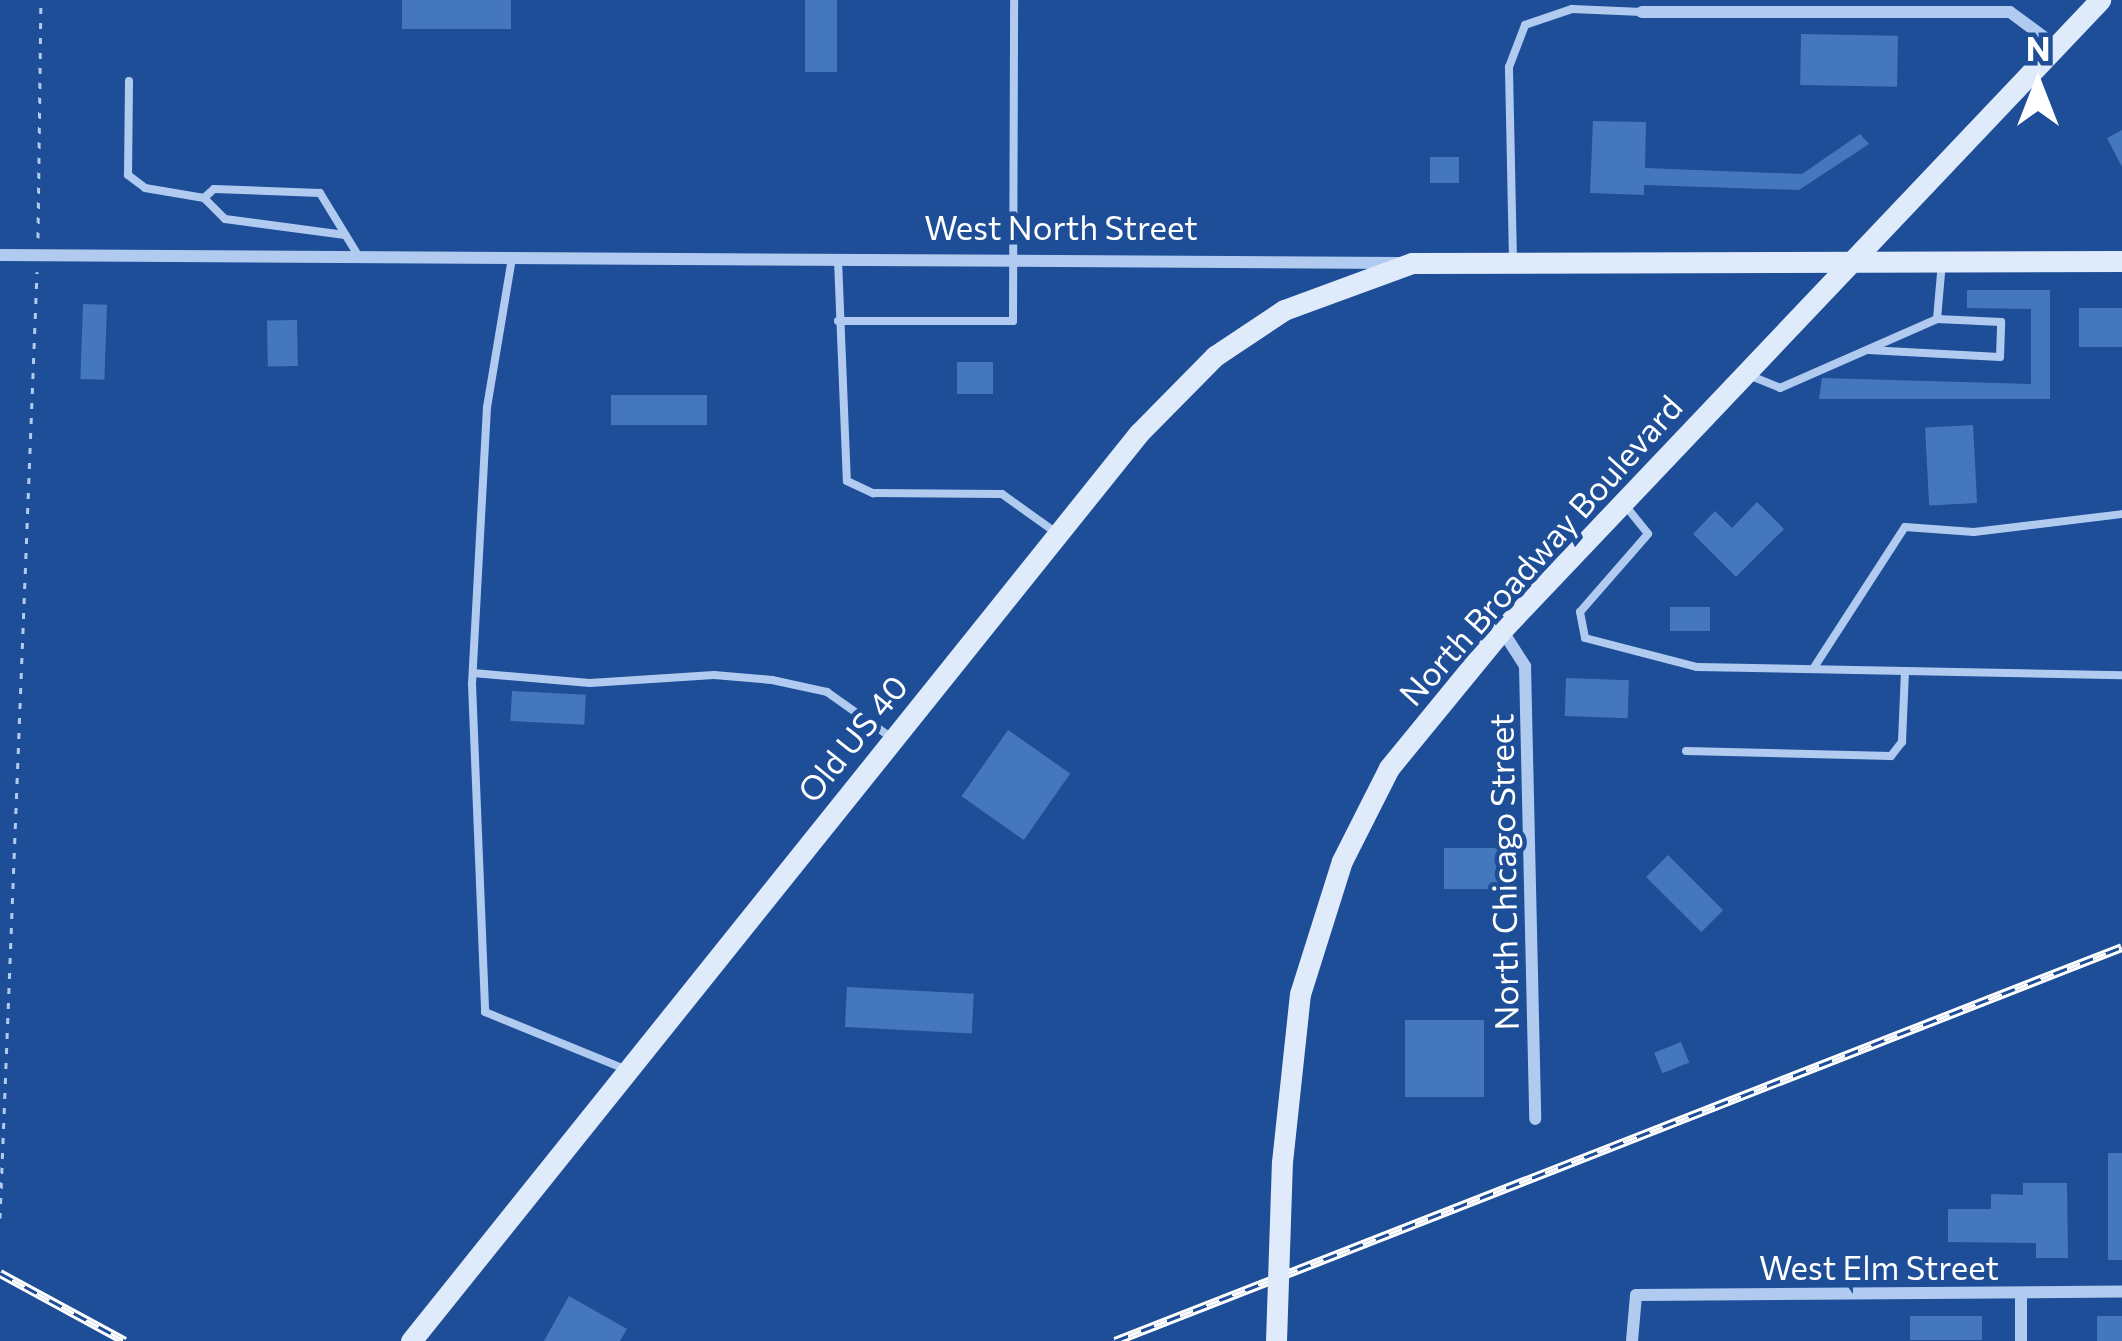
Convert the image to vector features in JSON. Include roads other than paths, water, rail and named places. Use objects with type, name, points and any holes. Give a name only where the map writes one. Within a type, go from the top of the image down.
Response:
[{"type":"street","name":"North Broadway Boulevard","points":[[1276,1341],[1282,1162],[1300,994],[1342,861],[1389,768],[1502,630],[2100,0]]},
{"type":"street","points":[[1642,12],[2009,12],[2056,46]]},
{"type":"street","name":"West North Street","points":[[0,255],[1412,263],[2122,261]]},
{"type":"street","name":"Old US 40","points":[[411,1341],[1138,433],[1215,356],[1284,310],[1412,263]]},
{"type":"street","name":"North Chicago Street","points":[[1502,630],[1526,666],[1535,1119]]},
{"type":"street","name":"West Elm Street","points":[[1632,1341],[1636,1295],[2122,1292]]},
{"type":"street","points":[[2021,1293],[2021,1341]]},
{"type":"lane","points":[[838,321],[1013,321],[1017,259],[1013,0]]},
{"type":"lane","points":[[1513,262],[1510,67],[1526,25],[1572,9],[1642,12]]},
{"type":"lane","points":[[129,81],[128,175],[145,188],[203,198],[225,219],[345,235]]},
{"type":"lane","points":[[203,198],[214,189],[320,193],[359,258]]},
{"type":"lane","points":[[512,258],[487,407],[473,673],[485,1012],[628,1071]]},
{"type":"lane","points":[[838,259],[842,465],[856,490],[1003,494],[1057,535]]},
{"type":"lane","points":[[1936,319],[1942,260]]},
{"type":"lane","points":[[1746,374],[1780,388],[1936,319],[2001,322],[2000,357],[1866,350]]},
{"type":"lane","points":[[1623,503],[1648,534],[1580,612],[1585,638],[1697,667],[2122,675]]},
{"type":"lane","points":[[1813,669],[1906,527],[1974,532],[2122,514]]},
{"type":"lane","points":[[1686,751],[1891,756],[1902,742],[1905,671]]},
{"type":"lane","points":[[473,673],[590,683],[714,675],[772,680],[827,692],[893,739]]},
{"type":"railway","points":[[1115,1341],[2122,947]]},
{"type":"railway","points":[[0,1273],[125,1341]]}]
